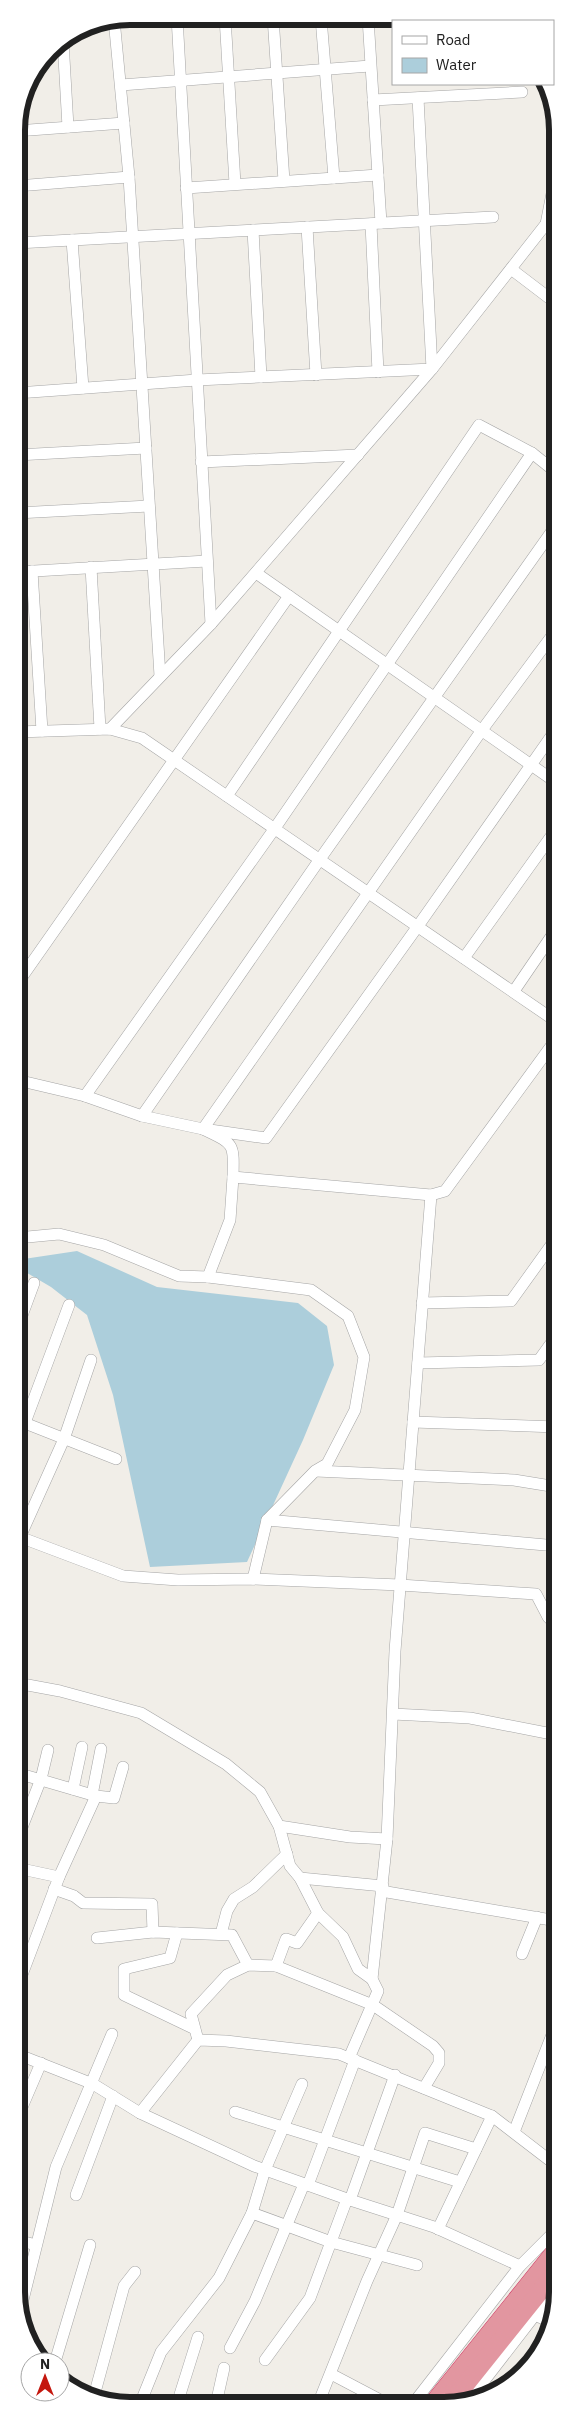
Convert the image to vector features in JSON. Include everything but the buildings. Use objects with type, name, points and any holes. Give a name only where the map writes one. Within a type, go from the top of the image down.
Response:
[{"type":"highway","points":[[438,2397],[549,2259]]},
{"type":"highway","points":[[456,2396],[549,2280]]},
{"type":"street","points":[[177,25],[211,624]]},
{"type":"street","points":[[225,25],[235,184]]},
{"type":"street","points":[[274,25],[284,181]]},
{"type":"street","points":[[322,25],[334,178]]},
{"type":"street","points":[[368,25],[378,175],[376,223],[378,372]]},
{"type":"street","points":[[115,26],[122,85],[129,178],[160,676]]},
{"type":"street","points":[[63,49],[68,127]]},
{"type":"street","points":[[122,85],[370,66]]},
{"type":"street","points":[[372,100],[522,92]]},
{"type":"street","points":[[418,98],[432,369]]},
{"type":"street","points":[[25,130],[124,123]]},
{"type":"street","points":[[186,188],[378,175]]},
{"type":"street","points":[[25,185],[129,178]]},
{"type":"street","points":[[105,729],[211,624],[432,369],[546,224],[549,209]]},
{"type":"street","points":[[25,243],[493,217]]},
{"type":"street","points":[[307,227],[316,375]]},
{"type":"street","points":[[253,230],[261,378]]},
{"type":"street","points":[[72,240],[83,388]]},
{"type":"street","points":[[511,269],[549,298]]},
{"type":"street","points":[[25,392],[197,380],[432,369]]},
{"type":"street","points":[[227,796],[479,425],[532,453],[549,467]]},
{"type":"street","points":[[25,455],[146,448]]},
{"type":"street","points":[[84,1096],[274,828],[532,453]]},
{"type":"street","points":[[201,462],[358,455]]},
{"type":"street","points":[[25,513],[149,506]]},
{"type":"street","points":[[142,1116],[320,859],[549,535]]},
{"type":"street","points":[[25,571],[207,562]]},
{"type":"street","points":[[91,567],[105,729]]},
{"type":"street","points":[[32,571],[42,731]]},
{"type":"street","points":[[256,573],[549,777]]},
{"type":"street","points":[[25,973],[289,596]]},
{"type":"street","points":[[203,1129],[482,730],[549,640]]},
{"type":"street","points":[[25,732],[105,729],[142,738],[549,1016]]},
{"type":"street","points":[[25,1082],[84,1096],[142,1116],[203,1129],[266,1138],[549,739]]},
{"type":"street","points":[[464,958],[549,839]]},
{"type":"street","points":[[514,991],[549,940]]},
{"type":"street","points":[[234,1177],[431,1195],[445,1191],[549,1049]]},
{"type":"street","points":[[203,1129],[228,1141],[234,1150],[234,1177],[230,1220],[208,1277]]},
{"type":"street","points":[[372,1979],[387,1839],[400,1585],[431,1195]]},
{"type":"street","points":[[25,1237],[59,1234],[104,1245],[179,1276],[208,1277],[311,1290],[348,1316],[364,1357],[355,1410],[327,1464],[315,1471],[267,1520],[253,1580]]},
{"type":"street","points":[[422,1303],[511,1301],[549,1248]]},
{"type":"street","points":[[25,1307],[34,1282]]},
{"type":"street","points":[[25,1412],[69,1305]]},
{"type":"street","points":[[418,1363],[539,1360],[549,1346]]},
{"type":"street","points":[[25,1524],[64,1439],[92,1360]]},
{"type":"street","points":[[413,1422],[549,1427]]},
{"type":"street","points":[[25,1424],[116,1459]]},
{"type":"street","points":[[315,1471],[514,1480],[549,1486]]},
{"type":"street","points":[[267,1520],[549,1545]]},
{"type":"street","points":[[25,1539],[123,1576],[178,1580],[253,1580],[400,1585],[536,1594],[549,1618]]},
{"type":"street","points":[[25,1684],[60,1691],[141,1713],[195,1744],[260,1792],[279,1826],[290,1866],[300,1878],[318,1913],[343,1937],[358,1969],[372,1979],[378,1991],[306,2185],[286,2226],[255,2301],[230,2348]]},
{"type":"street","points":[[393,1714],[470,1718],[549,1733]]},
{"type":"street","points":[[73,1789],[82,1747]]},
{"type":"street","points":[[25,1967],[54,1889],[94,1796],[101,1749]]},
{"type":"street","points":[[25,1820],[41,1779],[48,1750]]},
{"type":"street","points":[[25,1775],[94,1796],[114,1798],[123,1767]]},
{"type":"street","points":[[279,1826],[387,1839]]},
{"type":"street","points":[[221,1934],[227,1912],[234,1899],[253,1888],[287,1854]]},
{"type":"street","points":[[25,1870],[59,1877]]},
{"type":"street","points":[[300,1878],[382,1888],[549,1919]]},
{"type":"street","points":[[54,1889],[74,1896],[83,1904],[152,1904],[153,1932]]},
{"type":"street","points":[[276,1966],[286,1940],[297,1943],[318,1913]]},
{"type":"street","points":[[522,1954],[537,1917]]},
{"type":"street","points":[[96,1938],[153,1932],[232,1935],[248,1965]]},
{"type":"street","points":[[177,1933],[170,1958],[124,1969],[124,1995],[193,2028]]},
{"type":"street","points":[[198,2040],[193,2028],[191,2014],[227,1975],[248,1965],[276,1966],[373,2005],[433,2046],[439,2053],[439,2063],[424,2088]]},
{"type":"street","points":[[25,2291],[56,2167],[93,2084],[112,2034]]},
{"type":"street","points":[[198,2040],[226,2041],[330,2053],[352,2059],[492,2116],[549,2159]]},
{"type":"street","points":[[140,2113],[198,2040]]},
{"type":"street","points":[[514,2132],[549,2052]]},
{"type":"street","points":[[25,2057],[93,2084],[140,2113],[265,2170],[348,2200],[438,2229],[520,2266]]},
{"type":"street","points":[[25,2101],[42,2064]]},
{"type":"street","points":[[265,2360],[310,2298],[367,2153],[395,2075]]},
{"type":"street","points":[[143,2397],[161,2352],[219,2278],[252,2213],[265,2170],[302,2084]]},
{"type":"street","points":[[76,2195],[112,2096]]},
{"type":"street","points":[[235,2112],[460,2182]]},
{"type":"street","points":[[438,2229],[492,2116]]},
{"type":"street","points":[[321,2397],[397,2215],[425,2133],[476,2149]]},
{"type":"street","points":[[252,2213],[331,2242],[417,2265]]},
{"type":"street","points":[[418,2397],[520,2266],[549,2238]]},
{"type":"street","points":[[25,2242],[36,2245]]},
{"type":"street","points":[[58,2352],[90,2245]]},
{"type":"street","points":[[95,2391],[124,2286],[135,2272]]},
{"type":"street","points":[[475,2392],[535,2315],[549,2302]]},
{"type":"street","points":[[535,2315],[545,2320]]},
{"type":"street","points":[[179,2397],[198,2337]]},
{"type":"street","points":[[218,2397],[224,2368]]},
{"type":"street","points":[[330,2374],[374,2397]]},
{"type":"water","points":[[77,1251],[157,1287],[298,1303],[327,1326],[334,1365],[303,1440],[247,1562],[150,1567],[113,1395],[87,1315],[51,1287],[25,1272],[25,1259]]}]
